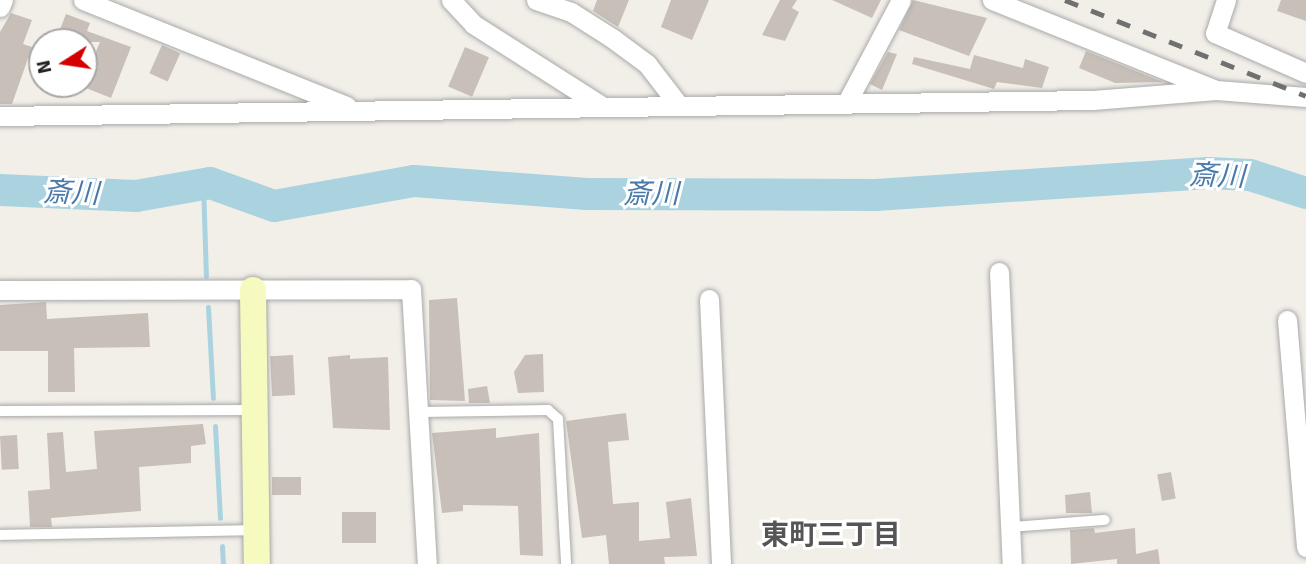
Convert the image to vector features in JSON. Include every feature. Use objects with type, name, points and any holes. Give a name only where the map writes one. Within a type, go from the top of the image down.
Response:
[{"type":"street","points":[[0,7],[3,0]]},
{"type":"street","points":[[83,0],[354,108]]},
{"type":"street","points":[[451,0],[472,24],[600,105]]},
{"type":"street","points":[[536,0],[571,12],[612,38],[647,64],[677,103]]},
{"type":"street","points":[[848,102],[901,0]]},
{"type":"street","points":[[992,0],[1216,90]]},
{"type":"street","points":[[1226,0],[1215,33],[1306,73]]},
{"type":"street","points":[[0,116],[677,103],[1093,100],[1216,90],[1306,97]]},
{"type":"street","points":[[999,272],[1012,564]]},
{"type":"street","points":[[0,290],[411,289],[421,412],[427,564]]},
{"type":"street","points":[[253,290],[257,564]]},
{"type":"street","points":[[709,299],[721,564]]},
{"type":"street","points":[[1287,320],[1306,547]]},
{"type":"lane","points":[[0,411],[254,410]]},
{"type":"lane","points":[[421,412],[548,410],[558,419],[566,564]]},
{"type":"lane","points":[[1010,527],[1105,520]]},
{"type":"lane","points":[[0,535],[256,530]]},
{"type":"building","points":[[597,0],[629,0],[618,27],[593,11]]},
{"type":"building","points":[[671,0],[709,0],[692,40],[661,27]]},
{"type":"building","points":[[780,0],[797,0],[792,8],[799,12],[785,41],[762,35]]},
{"type":"building","points":[[832,0],[881,0],[872,18]]},
{"type":"building","points":[[913,0],[987,18],[969,56],[899,30]]},
{"type":"building","points":[[1281,0],[1306,0],[1306,21],[1277,11]]},
{"type":"building","points":[[11,13],[32,20],[23,44],[28,46],[28,58],[12,104],[0,104],[0,32]]},
{"type":"building","points":[[66,14],[90,23],[88,28],[60,28]]},
{"type":"building","points":[[98,35],[131,47],[111,98],[98,93]]},
{"type":"building","points":[[162,45],[180,53],[168,81],[149,73]]},
{"type":"building","points":[[465,47],[489,57],[472,97],[448,87]]},
{"type":"building","points":[[1086,51],[1163,82],[1115,83],[1079,68]]},
{"type":"building","points":[[888,52],[897,54],[882,90],[870,84]]},
{"type":"building","points":[[974,55],[1023,68],[1025,59],[1049,67],[1042,88],[997,82],[994,89],[912,64],[914,57],[970,69]]},
{"type":"building","points":[[457,298],[465,401],[430,400],[429,300]]},
{"type":"building","points":[[46,302],[47,319],[148,313],[150,347],[74,348],[75,392],[48,392],[48,351],[0,351],[0,305]]},
{"type":"building","points":[[543,354],[544,392],[518,393],[514,372],[525,355]]},
{"type":"building","points":[[293,355],[295,395],[272,396],[270,356]]},
{"type":"building","points":[[350,355],[350,359],[388,357],[390,430],[333,428],[328,357]]},
{"type":"building","points":[[487,386],[490,403],[469,403],[468,389]]},
{"type":"building","points":[[626,413],[629,440],[608,442],[613,504],[639,502],[639,541],[670,538],[666,502],[691,498],[697,556],[664,557],[665,564],[609,564],[606,535],[582,538],[566,421]]},
{"type":"building","points":[[203,424],[206,444],[191,446],[191,463],[139,467],[141,511],[51,518],[52,527],[30,527],[28,491],[50,489],[47,433],[63,432],[66,472],[97,469],[94,431]]},
{"type":"building","points":[[496,428],[496,438],[539,433],[543,556],[520,555],[518,506],[463,505],[463,511],[442,513],[432,433]]},
{"type":"building","points":[[17,435],[19,469],[2,470],[0,436]]},
{"type":"building","points":[[1171,472],[1176,499],[1162,501],[1157,474]]},
{"type":"building","points":[[272,477],[301,477],[301,495],[272,495]]},
{"type":"building","points":[[1090,492],[1092,513],[1066,513],[1065,495]]},
{"type":"building","points":[[342,512],[376,512],[376,543],[342,543]]},
{"type":"building","points":[[1094,528],[1095,533],[1135,528],[1136,554],[1158,549],[1160,564],[1117,564],[1117,559],[1071,564],[1070,530]]},
{"type":"waterway","name":"斎川","points":[[0,190],[136,196],[210,183],[274,206],[414,181],[587,194],[876,195],[1208,173],[1250,175],[1306,193]]},
{"type":"waterway","points":[[203,183],[206,276]]},
{"type":"waterway","points":[[208,307],[213,398]]},
{"type":"waterway","points":[[215,426],[220,518]]},
{"type":"waterway","points":[[222,546],[223,564]]},
{"type":"railway","points":[[1065,0],[1306,96]]},
{"type":"district","name":"東町三丁目","points":[[831,535]]}]
